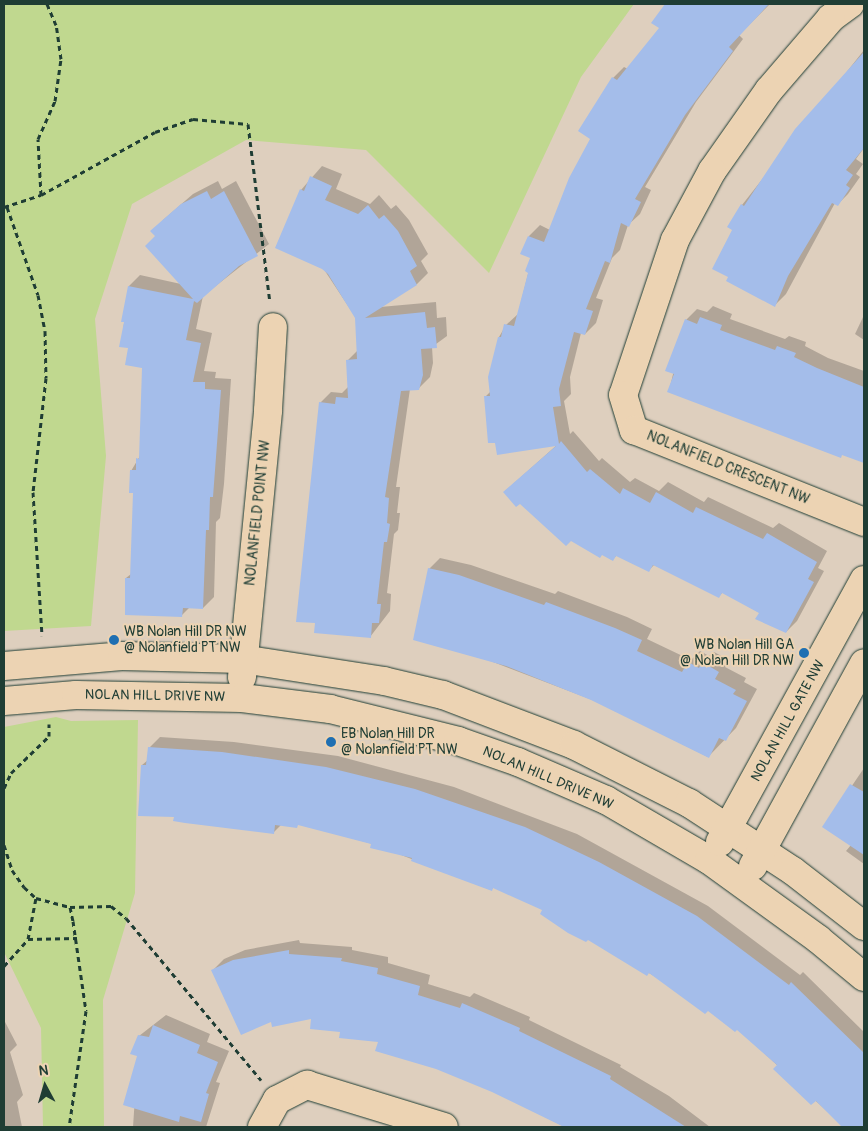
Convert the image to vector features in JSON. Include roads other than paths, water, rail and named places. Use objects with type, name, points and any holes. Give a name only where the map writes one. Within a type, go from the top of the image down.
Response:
[{"type":"street","name":"NOLANFIELD CRESCENT NW","points":[[850,4],[831,18],[769,90],[712,171],[675,240],[623,395],[634,430],[864,522]]},
{"type":"street","name":"NOLANFIELD POINT NW","points":[[242,698],[242,659],[267,420],[272,327]]},
{"type":"street","name":"NOLAN HILL GATE NW","points":[[709,860],[730,827],[864,580]]},
{"type":"street","points":[[4,666],[122,656],[242,659],[384,680],[490,712],[574,745],[730,827],[864,926]]},
{"type":"street","points":[[742,883],[856,699],[864,664]]},
{"type":"street","name":"NOLAN HILL DRIVE NW","points":[[4,701],[76,695],[242,698],[330,709],[458,741],[518,762],[606,800],[709,860],[742,883],[864,977]]},
{"type":"street","points":[[262,1127],[278,1100],[307,1085],[444,1127]]},
{"type":"place","name":"WB Nolan Hill DR NW @ Nolanfield PT NW","points":[[114,640]]},
{"type":"place","name":"WB Nolan Hill GA @ Nolan Hill DR NW","points":[[804,653]]},
{"type":"place","name":"EB Nolan Hill DR @ Nolanfield PT NW","points":[[331,742]]}]
